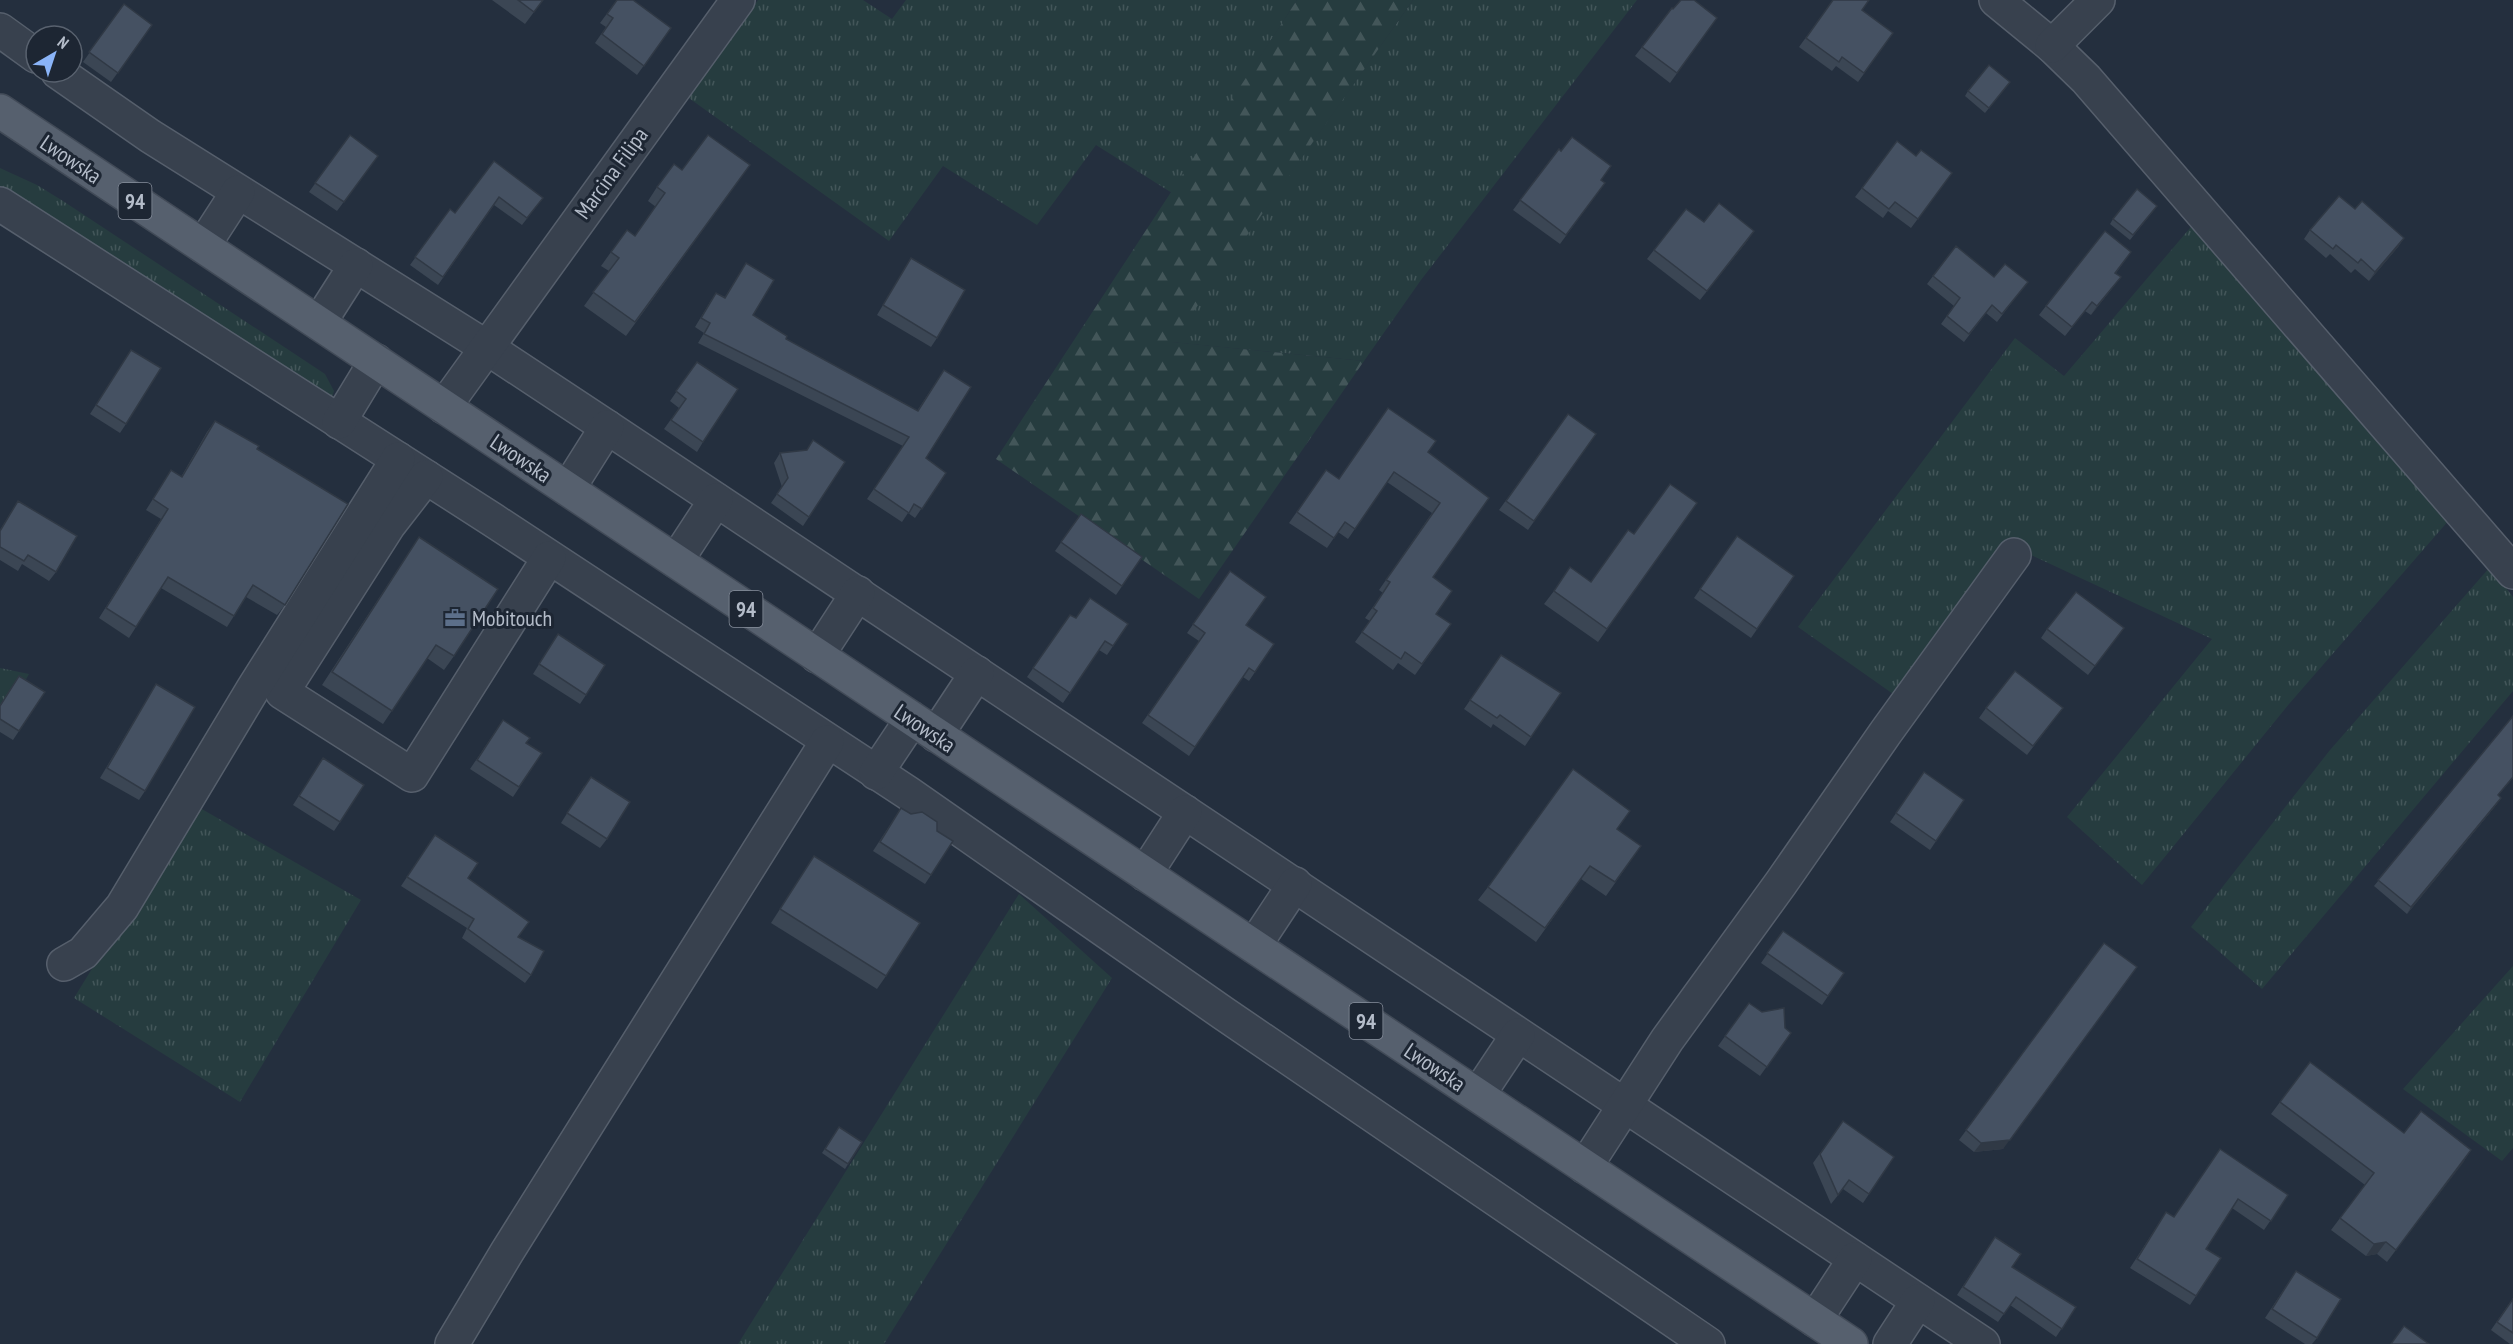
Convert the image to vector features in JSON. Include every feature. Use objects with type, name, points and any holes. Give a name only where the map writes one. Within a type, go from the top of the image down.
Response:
[{"type":"main road","name":"Lwowska","points":[[0,111],[1851,1344]]},
{"type":"street","name":"Marcina Filipa","points":[[444,407],[738,0]]},
{"type":"street","points":[[1995,0],[2052,46],[2095,89],[2513,572]]},
{"type":"street","points":[[2052,46],[2098,0]]},
{"type":"street","points":[[0,30],[24,47]]},
{"type":"street","points":[[76,84],[238,192],[486,347],[1983,1344]]},
{"type":"street","points":[[203,246],[238,192]]},
{"type":"street","points":[[0,204],[426,477],[876,773],[1708,1344]]},
{"type":"street","points":[[319,323],[356,265]]},
{"type":"street","points":[[339,422],[376,361]]},
{"type":"street","points":[[568,489],[607,427]]},
{"type":"street","points":[[64,963],[83,953],[122,907],[253,689],[398,459]]},
{"type":"street","points":[[426,477],[388,526],[282,692],[412,775],[549,558]]},
{"type":"street","points":[[676,561],[716,500]]},
{"type":"street","points":[[1586,1167],[1668,1040],[2014,555]]},
{"type":"street","points":[[817,656],[858,593]]},
{"type":"street","points":[[876,773],[977,673]]},
{"type":"street","points":[[452,1344],[507,1252],[827,742]]},
{"type":"street","points":[[1145,874],[1185,812]]},
{"type":"street","points":[[1254,946],[1295,884]]},
{"type":"street","points":[[1478,1095],[1518,1035]]},
{"type":"street","points":[[1815,1320],[1855,1259]]},
{"type":"street","points":[[1890,1344],[1918,1301]]},
{"type":"green space","points":[[758,0],[863,0],[892,19],[906,0],[1297,0],[1172,193],[1096,145],[1037,225],[943,166],[889,241],[686,96]]},
{"type":"green space","points":[[1297,0],[1413,0],[1172,342],[1364,361],[1199,599],[996,459]]},
{"type":"green space","points":[[1413,0],[1637,0],[1421,280],[1364,361],[1171,342]]},
{"type":"green space","points":[[0,168],[37,185],[63,201],[325,374],[334,391],[332,397],[328,399],[0,193]]},
{"type":"green space","points":[[2196,221],[2450,519],[2289,704],[2142,885],[2067,817],[2212,639],[2031,555],[1913,708],[1798,627],[2015,338],[2064,376]]},
{"type":"green space","points":[[2490,567],[2513,597],[2513,691],[2262,989],[2191,927],[2330,750]]},
{"type":"green space","points":[[0,668],[29,674],[0,725]]},
{"type":"green space","points":[[193,804],[361,900],[240,1102],[74,998]]},
{"type":"green space","points":[[1019,894],[1112,978],[884,1344],[738,1344]]},
{"type":"green space","points":[[2513,966],[2513,1148],[2502,1161],[2403,1089]]},
{"type":"building","points":[[518,0],[543,0],[534,12]]},
{"type":"building","points":[[617,0],[633,0],[671,28],[644,66],[602,34],[613,18],[607,14]]},
{"type":"building","points":[[1681,0],[1694,0],[1717,18],[1677,73],[1642,47],[1672,8]]},
{"type":"building","points":[[1833,0],[1869,0],[1862,10],[1893,33],[1864,73],[1842,57],[1839,62],[1806,38]]},
{"type":"building","points":[[124,4],[152,25],[118,73],[89,52]]},
{"type":"building","points":[[1989,65],[2010,82],[1989,108],[1968,91]]},
{"type":"building","points":[[350,135],[378,156],[344,202],[315,183]]},
{"type":"building","points":[[708,135],[750,165],[635,322],[593,292],[619,258],[611,252],[627,230],[635,236],[665,193],[657,187],[674,164],[682,170]]},
{"type":"building","points":[[1572,137],[1611,166],[1601,180],[1605,183],[1566,235],[1520,200],[1559,149],[1561,151]]},
{"type":"building","points":[[1897,141],[1916,156],[1921,150],[1952,173],[1918,219],[1895,202],[1889,209],[1862,188]]},
{"type":"building","points":[[494,161],[543,198],[527,218],[499,197],[443,277],[415,257],[450,209],[455,213]]},
{"type":"building","points":[[2137,189],[2157,206],[2133,235],[2113,219]]},
{"type":"building","points":[[2339,196],[2355,209],[2362,201],[2404,238],[2375,272],[2361,259],[2358,263],[2336,245],[2333,249],[2310,230]]},
{"type":"building","points":[[1719,203],[1754,231],[1707,291],[1654,250],[1686,209],[1704,222]]},
{"type":"building","points":[[2105,231],[2131,252],[2115,273],[2121,277],[2097,306],[2092,302],[2072,327],[2046,306]]},
{"type":"building","points":[[1956,246],[1994,277],[2005,264],[2028,282],[2002,314],[1992,305],[1969,334],[1947,316],[1960,298],[1933,276]]},
{"type":"building","points":[[911,258],[965,290],[937,338],[883,305]]},
{"type":"building","points":[[746,263],[774,280],[753,315],[787,336],[786,339],[918,411],[944,370],[971,387],[926,458],[946,473],[922,509],[914,504],[909,513],[874,489],[909,437],[704,334],[710,323],[701,318],[716,293],[725,298]]},
{"type":"building","points":[[131,350],[161,368],[126,424],[96,405]]},
{"type":"building","points":[[697,362],[738,389],[703,442],[671,420],[686,399],[676,391]]},
{"type":"building","points":[[1388,408],[1436,441],[1428,452],[1489,498],[1433,577],[1452,591],[1436,614],[1451,624],[1422,664],[1405,652],[1401,659],[1362,632],[1377,611],[1373,608],[1390,582],[1386,580],[1440,503],[1394,472],[1355,529],[1345,522],[1334,538],[1297,512],[1326,470],[1339,479]]},
{"type":"building","points":[[1568,414],[1596,434],[1534,521],[1506,501]]},
{"type":"building","points":[[215,421],[259,446],[257,449],[348,504],[285,605],[253,585],[234,616],[168,577],[136,627],[106,608],[168,509],[153,499],[171,470],[182,477]]},
{"type":"building","points":[[813,440],[845,462],[809,517],[777,494],[788,478],[780,453],[807,450]]},
{"type":"building","points":[[1670,484],[1697,503],[1607,629],[1554,591],[1570,567],[1591,582],[1628,530],[1634,534]]},
{"type":"building","points":[[18,501],[77,536],[56,572],[28,555],[24,561],[0,547],[0,531]]},
{"type":"building","points":[[1081,514],[1142,557],[1122,586],[1061,542]]},
{"type":"building","points":[[1737,536],[1794,576],[1757,629],[1700,589]]},
{"type":"building","points":[[419,537],[498,589],[454,656],[436,645],[392,711],[332,672]]},
{"type":"building","points":[[1230,571],[1266,597],[1246,625],[1274,644],[1255,672],[1249,668],[1195,747],[1148,715],[1205,633],[1193,624]]},
{"type":"building","points":[[2076,592],[2124,628],[2095,666],[2047,629]]},
{"type":"building","points":[[1090,598],[1128,624],[1113,646],[1105,641],[1070,693],[1033,668],[1070,615],[1076,618]]},
{"type":"building","points":[[558,634],[605,665],[586,695],[539,664]]},
{"type":"building","points":[[1501,655],[1561,693],[1531,737],[1500,715],[1497,718],[1470,700]]},
{"type":"building","points":[[2015,671],[2063,708],[2033,746],[1986,708]]},
{"type":"building","points":[[19,676],[45,692],[19,731],[0,719],[0,706]]},
{"type":"building","points":[[156,684],[195,707],[145,791],[107,768]]},
{"type":"building","points":[[2513,716],[2513,777],[2498,795],[2501,798],[2411,907],[2378,880]]},
{"type":"building","points":[[503,720],[530,738],[526,743],[542,753],[519,787],[477,760]]},
{"type":"building","points":[[323,758],[364,785],[340,822],[299,796]]},
{"type":"building","points":[[1573,769],[1630,811],[1617,829],[1641,846],[1615,882],[1590,866],[1545,928],[1488,887]]},
{"type":"building","points":[[1924,772],[1964,800],[1936,841],[1896,813]]},
{"type":"building","points":[[591,777],[630,802],[607,839],[567,813]]},
{"type":"building","points":[[901,808],[911,814],[922,812],[937,822],[937,831],[953,841],[931,875],[880,842]]},
{"type":"building","points":[[435,835],[478,863],[468,878],[529,922],[518,937],[544,951],[531,975],[468,929],[474,919],[407,877]]},
{"type":"building","points":[[814,856],[920,923],[886,976],[780,909]]},
{"type":"building","points":[[1783,931],[1844,973],[1828,996],[1767,953]]},
{"type":"building","points":[[2104,943],[2137,967],[2010,1140],[1981,1143],[1966,1130]]},
{"type":"building","points":[[1749,1003],[1762,1012],[1784,1008],[1785,1028],[1791,1033],[1767,1067],[1725,1036]]},
{"type":"building","points":[[2310,1062],[2404,1133],[2421,1111],[2471,1150],[2396,1250],[2386,1242],[2374,1244],[2340,1218],[2374,1173],[2280,1102]]},
{"type":"building","points":[[1843,1121],[1894,1157],[1869,1194],[1849,1180],[1838,1195],[1820,1154]]},
{"type":"building","points":[[839,1127],[862,1142],[848,1164],[825,1149]]},
{"type":"building","points":[[2220,1149],[2288,1195],[2271,1221],[2238,1199],[2206,1249],[2221,1258],[2196,1296],[2137,1259],[2166,1212],[2174,1217]]},
{"type":"building","points":[[1995,1237],[2021,1254],[2012,1267],[2076,1307],[2062,1329],[2016,1297],[2004,1314],[1963,1287]]},
{"type":"building","points":[[2296,1271],[2341,1299],[2317,1338],[2272,1309]]},
{"type":"building","points":[[2513,1299],[2513,1333],[2497,1322]]},
{"type":"building","points":[[2404,1326],[2429,1344],[2391,1344]]},
{"type":"place","name":"Mobitouch","points":[[455,618]]}]
